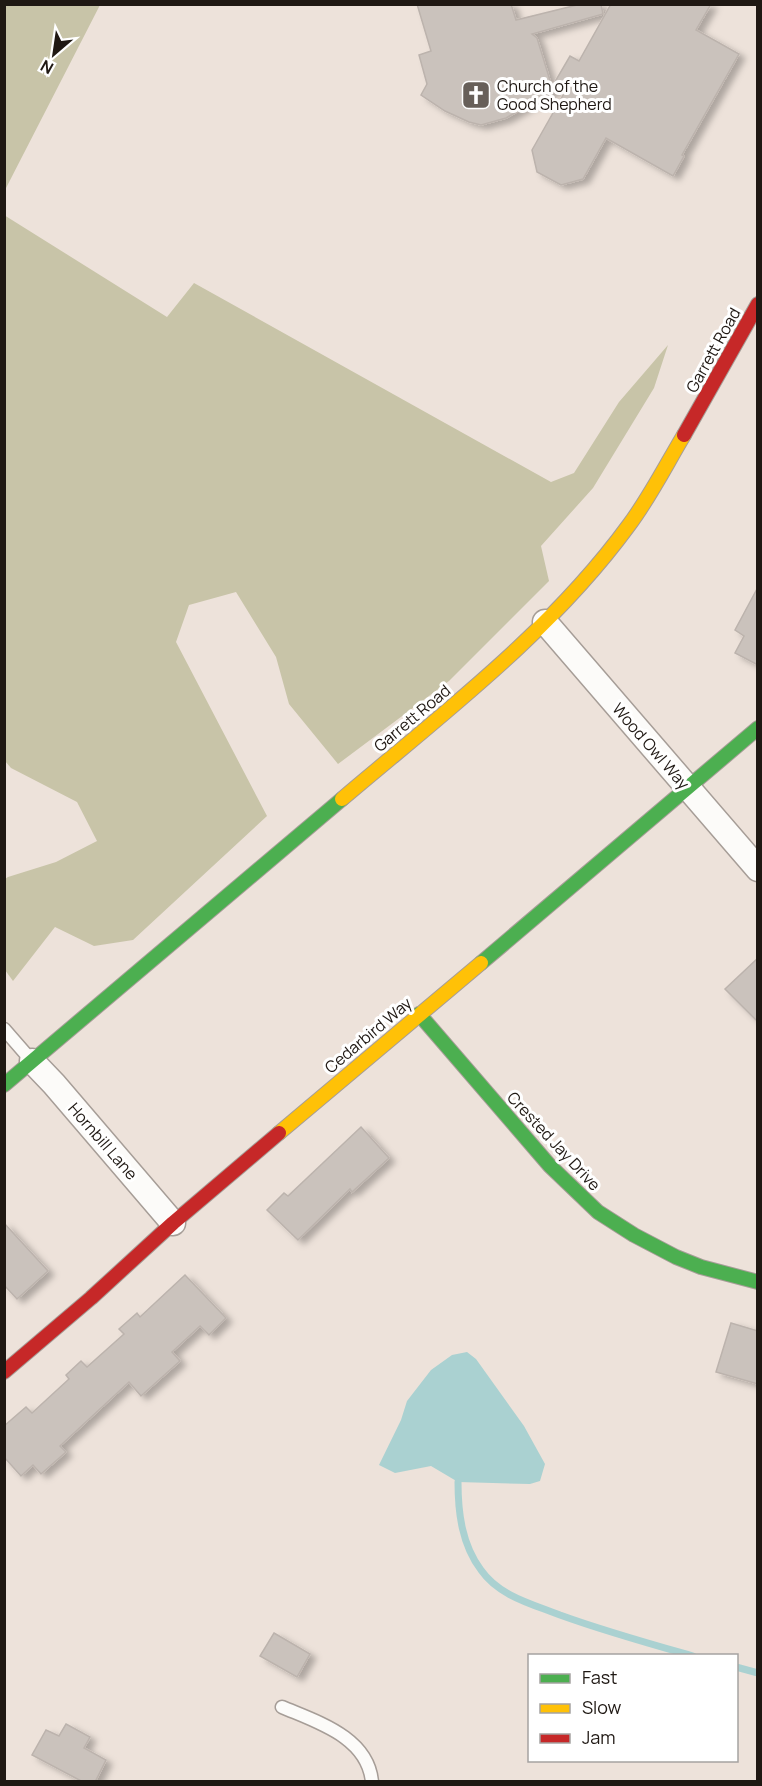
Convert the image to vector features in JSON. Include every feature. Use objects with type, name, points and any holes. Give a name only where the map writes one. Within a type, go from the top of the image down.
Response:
[{"type":"street","name":"Garrett Road","points":[[4,1085],[497,668],[545,622],[600,562],[630,524],[749,337],[758,304]]},
{"type":"street","name":"Wood Owl Way","points":[[545,622],[758,869]]},
{"type":"street","name":"Cedarbird Way","points":[[4,1372],[91,1298],[173,1223],[758,728]]},
{"type":"street","name":"Crested Jay Drive","points":[[418,1014],[550,1166],[598,1212],[634,1235],[676,1257],[702,1267],[758,1282]]},
{"type":"street","name":"Hornbill Lane","points":[[32,1061],[173,1223]]},
{"type":"lane","points":[[4,1029],[32,1061]]},
{"type":"lane","points":[[282,1707],[344,1737],[359,1749],[368,1762],[372,1782]]},
{"type":"shaded area","points":[[4,5],[100,5],[5,190]]},
{"type":"shaded area","points":[[4,215],[167,317],[194,283],[551,482],[574,473],[619,402],[668,345],[654,388],[593,488],[541,546],[549,581],[449,681],[338,764],[289,704],[276,657],[236,592],[189,605],[176,642],[267,816],[133,940],[94,946],[55,927],[13,981],[5,970],[5,879],[56,862],[97,841],[77,802],[11,768],[5,761]]},
{"type":"water","points":[[467,1352],[476,1359],[524,1426],[545,1464],[540,1481],[530,1484],[458,1482],[431,1466],[395,1473],[379,1465],[401,1420],[407,1401],[431,1370],[452,1355]]},
{"type":"building","name":"Church of the Good Shepherd","points":[[417,4],[511,4],[516,20],[581,4],[601,4],[603,14],[532,34],[537,38],[552,87],[570,56],[579,61],[611,4],[711,4],[696,30],[739,54],[682,155],[684,156],[673,176],[606,138],[583,179],[561,185],[537,172],[532,150],[571,81],[506,118],[481,125],[445,111],[421,95],[427,84],[419,55],[431,51]]},
{"type":"building","points":[[758,587],[758,665],[735,653],[744,636],[735,630]]},
{"type":"building","points":[[758,958],[758,1022],[725,989]]},
{"type":"building","points":[[361,1127],[389,1158],[352,1192],[350,1189],[298,1240],[267,1210],[284,1193],[288,1196]]},
{"type":"building","points":[[4,1223],[48,1271],[17,1299],[4,1285]]},
{"type":"building","points":[[185,1275],[226,1318],[209,1335],[200,1326],[172,1352],[180,1361],[141,1396],[129,1382],[60,1446],[66,1452],[41,1474],[33,1465],[21,1476],[4,1457],[4,1426],[26,1407],[32,1413],[69,1379],[66,1375],[81,1361],[87,1367],[124,1334],[119,1329],[137,1313],[140,1317]]},
{"type":"building","points":[[731,1323],[758,1331],[758,1384],[716,1372]]},
{"type":"building","points":[[274,1633],[310,1654],[297,1677],[260,1656]]},
{"type":"building","points":[[66,1724],[90,1737],[84,1748],[106,1760],[95,1782],[83,1782],[32,1755],[46,1730],[59,1736]]},
{"type":"waterway","points":[[458,1482],[460,1517],[469,1550],[481,1570],[497,1586],[527,1603],[560,1615],[686,1654]]},
{"type":"waterway","points":[[738,1668],[758,1673]]},
{"type":"traffic: fast","points":[[481,963],[758,728]]},
{"type":"traffic: fast","points":[[4,1085],[342,799]]},
{"type":"traffic: fast","points":[[419,1014],[550,1166],[598,1212],[634,1235],[676,1257],[701,1267],[758,1282]]},
{"type":"traffic: slow","points":[[342,799],[494,670],[565,601],[598,564],[637,514],[684,435]]},
{"type":"traffic: slow","points":[[279,1133],[481,963]]},
{"type":"traffic: jam","points":[[684,435],[758,304]]},
{"type":"traffic: jam","points":[[4,1372],[279,1133]]},
{"type":"place","name":"Church of the Good Shepherd","points":[[476,95]]}]
